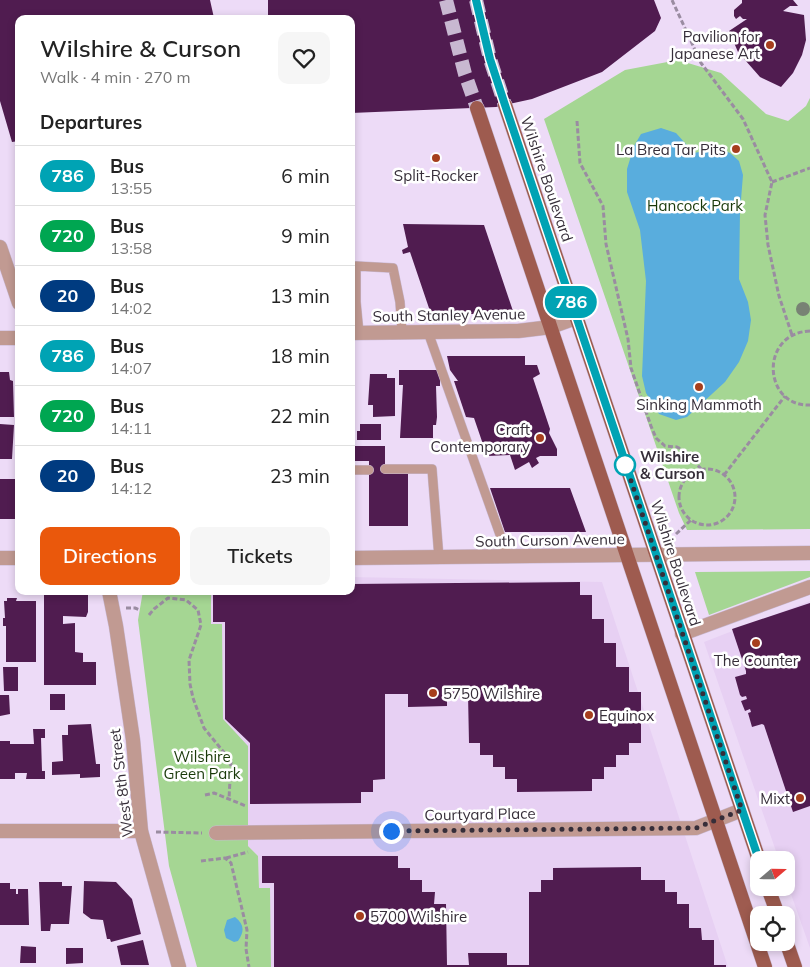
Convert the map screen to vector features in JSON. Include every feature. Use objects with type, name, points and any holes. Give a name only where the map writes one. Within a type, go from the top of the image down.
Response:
[{"type":"main road","name":"Wilshire Boulevard","points":[[505,105],[756,851]]},
{"type":"main road","points":[[477,108],[765,967]]},
{"type":"main road","points":[[789,951],[795,967]]},
{"type":"street","points":[[0,247],[15,291]]},
{"type":"street","name":"South Stanley Avenue","points":[[355,333],[518,331],[552,327],[576,318]]},
{"type":"street","points":[[0,338],[15,338]]},
{"type":"street","name":"South Curson Avenue","points":[[355,558],[810,553]]},
{"type":"street","points":[[0,558],[15,558]]},
{"type":"street","points":[[682,634],[810,587]]},
{"type":"street","name":"West 8th Street","points":[[110,595],[133,740],[141,831],[180,967]]},
{"type":"street","name":"Courtyard Place","points":[[216,833],[696,828],[742,810]]},
{"type":"street","points":[[0,831],[141,831]]},
{"type":"lane","points":[[355,333],[356,266],[393,268],[400,302],[402,332]]},
{"type":"lane","points":[[428,332],[508,557]]},
{"type":"lane","points":[[385,468],[432,469],[439,558]]},
{"type":"lane","points":[[355,470],[369,470]]},
{"type":"path","points":[[672,0],[701,64],[743,119],[772,182],[765,215],[768,245],[779,296],[792,335]]},
{"type":"path","points":[[577,121],[580,163],[603,206],[606,244],[628,339],[631,368],[651,426],[656,438],[665,446],[685,450],[702,470]]},
{"type":"path","points":[[772,182],[810,168]]},
{"type":"path","points":[[810,331],[792,335],[782,342],[772,364],[773,376],[777,387],[785,396],[794,402],[810,404]]},
{"type":"path","points":[[724,475],[785,396]]},
{"type":"path","points":[[702,470],[717,471],[724,475],[734,489],[735,498],[730,514],[716,524],[707,525],[691,520],[681,505],[682,487],[693,473],[702,470]]},
{"type":"path","points":[[676,534],[691,520]]},
{"type":"path","points":[[149,616],[154,608],[168,598],[186,600],[198,610],[201,625],[189,660],[190,684],[204,728],[231,761],[229,799]]},
{"type":"path","points":[[205,795],[214,793],[246,806]]},
{"type":"path","points":[[141,831],[216,833]]},
{"type":"path","points":[[201,861],[225,858],[248,852]]},
{"type":"path","points":[[225,858],[231,863],[245,916],[248,930],[246,949],[249,967]]},
{"type":"shaded area","points":[[355,577],[602,582],[728,967],[271,967],[270,888],[259,888],[258,856],[248,846],[248,746],[223,720],[222,624],[210,624],[210,595],[355,595]]},
{"type":"shaded area","points":[[810,601],[810,948],[792,896],[795,896],[795,851],[776,851],[704,642]]},
{"type":"green space","name":"Hancock Park","points":[[678,60],[721,73],[766,114],[788,121],[806,106],[810,98],[810,529],[687,530],[679,513],[544,119],[625,70]]},
{"type":"green space","points":[[810,571],[810,577],[709,615],[695,572]]},
{"type":"green space","name":"Wilshire Green Park","points":[[142,595],[211,595],[211,624],[222,624],[223,719],[248,746],[248,846],[258,856],[259,888],[270,888],[271,967],[197,967],[169,866],[138,620]]},
{"type":"water","points":[[661,128],[676,133],[694,153],[719,148],[730,153],[739,161],[743,175],[740,212],[739,279],[748,302],[751,320],[748,341],[739,362],[725,382],[687,417],[676,420],[659,414],[646,393],[642,376],[646,281],[640,230],[627,192],[627,169],[634,146],[641,134]]},
{"type":"water","points":[[235,917],[242,925],[242,934],[238,941],[234,942],[226,938],[224,930],[227,920]]},
{"type":"building","points":[[0,0],[210,0],[213,15],[15,15],[15,142],[12,142],[0,101]]},
{"type":"building","points":[[268,0],[654,0],[661,18],[655,31],[602,72],[532,99],[496,107],[355,113],[355,15],[268,15]]},
{"type":"building","name":"Pavilion for Japanese Art","points":[[742,0],[793,0],[798,6],[790,6],[783,11],[804,15],[806,40],[802,55],[793,73],[781,87],[760,77],[738,52],[729,31],[747,19],[743,19],[740,16],[736,19],[734,16],[734,10],[742,3]]},
{"type":"building","points":[[403,224],[484,225],[514,314],[431,314],[410,252],[403,254],[402,250],[408,247]]},
{"type":"building","points":[[447,356],[525,356],[525,365],[537,365],[540,374],[533,378],[550,429],[549,433],[557,449],[557,456],[540,456],[536,458],[539,463],[532,468],[529,462],[515,470],[510,455],[487,456],[474,418],[466,417],[454,381],[458,381],[450,370]]},
{"type":"building","points":[[399,370],[440,370],[440,386],[436,386],[437,417],[436,425],[433,425],[433,438],[400,438],[403,385],[399,385]]},
{"type":"building","points":[[0,372],[9,372],[10,380],[13,381],[14,417],[0,417]]},
{"type":"building","points":[[370,374],[387,374],[387,378],[395,378],[395,416],[373,417],[373,405],[368,405]]},
{"type":"building","points":[[0,424],[14,425],[12,459],[0,459]]},
{"type":"building","points":[[360,424],[381,424],[381,440],[357,440],[357,431],[360,431]]},
{"type":"building","points":[[355,446],[385,446],[385,474],[408,474],[408,526],[369,526],[369,461],[355,461]]},
{"type":"building","points":[[0,479],[15,479],[15,519],[0,519]]},
{"type":"building","points":[[490,488],[570,488],[586,532],[505,532]]},
{"type":"building","name":"5750 Wilshire","points":[[580,582],[580,595],[592,595],[592,619],[604,619],[604,643],[616,643],[616,667],[629,667],[629,692],[641,692],[641,743],[629,743],[629,755],[616,755],[616,767],[604,767],[604,779],[592,779],[592,791],[517,792],[517,779],[505,779],[505,767],[493,767],[493,755],[480,755],[480,743],[469,743],[468,694],[447,694],[447,706],[408,707],[408,694],[385,694],[385,779],[373,780],[373,792],[361,792],[361,803],[250,804],[250,743],[225,719],[225,622],[213,622],[213,595],[355,595],[355,584]]},
{"type":"building","points":[[44,595],[88,595],[88,612],[86,617],[63,616],[63,624],[75,623],[75,652],[83,653],[83,662],[96,662],[96,685],[44,685]]},
{"type":"building","points":[[7,598],[17,598],[16,601],[36,601],[36,662],[6,662],[6,626],[3,626],[3,618],[5,618],[4,601],[7,601]]},
{"type":"building","points":[[810,603],[810,806],[793,812],[764,725],[752,727],[748,713],[751,712],[750,709],[745,711],[741,701],[747,699],[746,696],[742,697],[740,695],[735,677],[746,674],[746,671],[732,629]]},
{"type":"building","points":[[3,667],[18,667],[18,691],[4,691]]},
{"type":"building","points":[[50,694],[65,694],[65,710],[50,710]]},
{"type":"building","points":[[0,695],[9,695],[10,714],[0,716]]},
{"type":"building","points":[[91,724],[96,764],[100,764],[100,777],[80,778],[80,774],[52,775],[52,762],[63,761],[62,735],[68,735],[68,725]]},
{"type":"building","points":[[33,729],[45,729],[45,738],[41,738],[42,771],[45,771],[45,779],[26,779],[27,773],[15,773],[15,779],[0,779],[0,741],[10,741],[10,744],[34,744]]},
{"type":"building","name":"5700 Wilshire","points":[[262,856],[398,856],[398,868],[410,868],[410,880],[422,880],[422,892],[435,892],[434,904],[446,904],[447,965],[469,965],[468,953],[507,953],[507,965],[529,965],[529,892],[541,892],[541,880],[553,880],[553,868],[641,867],[641,880],[665,880],[665,892],[677,892],[677,904],[689,904],[689,928],[701,928],[702,940],[714,940],[714,965],[726,965],[726,967],[274,967],[274,883],[262,883]]},
{"type":"building","points":[[84,881],[116,882],[132,899],[141,934],[111,942],[110,939],[107,939],[103,920],[91,919],[83,913]]},
{"type":"building","points":[[39,882],[62,882],[62,886],[72,886],[69,924],[51,924],[50,931],[41,931]]},
{"type":"building","points":[[0,883],[10,883],[10,889],[16,889],[16,894],[18,894],[18,889],[28,889],[29,925],[0,925]]},
{"type":"building","points":[[143,940],[149,965],[121,965],[117,946]]},
{"type":"building","points":[[21,946],[36,947],[36,963],[20,963]]},
{"type":"building","points":[[66,948],[83,948],[83,963],[66,964]]},
{"type":"tunnel","points":[[446,0],[465,74],[477,108]]},
{"type":"tunnel","points":[[476,0],[490,59],[505,105]]},
{"type":"bus line","name":"786","points":[[476,0],[490,59],[505,105],[606,410],[756,851]]},
{"type":"place","name":"Pavilion for Japanese Art","points":[[770,45]]},
{"type":"place","name":"La Brea Tar Pits","points":[[736,149]]},
{"type":"place","name":"Split-Rocker","points":[[436,158]]},
{"type":"place","name":"Sinking Mammoth","points":[[699,387]]},
{"type":"place","name":"Craft Contemporary","points":[[540,438]]},
{"type":"place","name":"Wilshire & Curson","points":[[625,465]]},
{"type":"place","name":"The Counter","points":[[756,643]]},
{"type":"place","name":"5750 Wilshire","points":[[433,693]]},
{"type":"place","name":"Equinox","points":[[589,715]]},
{"type":"place","name":"Mixt","points":[[800,798]]},
{"type":"place","name":"5700 Wilshire","points":[[360,916]]},
{"type":"route","points":[[391,831],[696,828],[742,810],[625,463],[625,465]]}]
